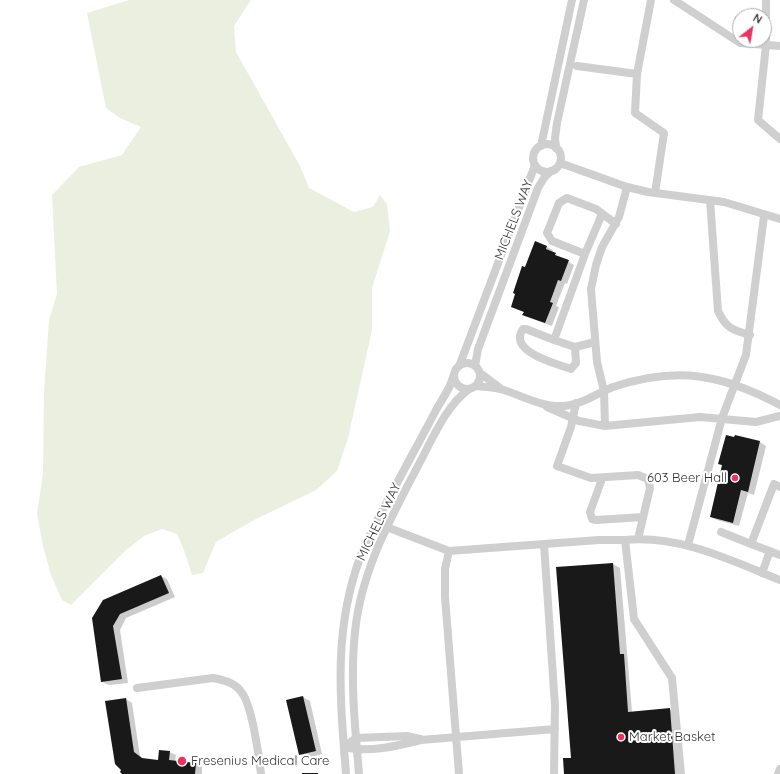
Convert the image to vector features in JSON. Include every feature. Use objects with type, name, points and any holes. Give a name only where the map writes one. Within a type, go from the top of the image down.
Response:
[{"type":"street","points":[[572,0],[541,146],[534,153],[535,165],[542,171],[551,171],[560,164],[561,155],[556,148],[554,138],[556,123],[584,0]]},
{"type":"street","points":[[650,0],[637,74],[635,113],[664,133],[655,193]]},
{"type":"street","points":[[674,0],[732,38]]},
{"type":"street","points":[[766,48],[758,120],[780,139]]},
{"type":"street","points":[[576,66],[637,74]]},
{"type":"street","points":[[541,146],[549,145],[556,148]]},
{"type":"street","points":[[560,164],[626,187],[735,205],[764,216],[780,219]]},
{"type":"street","name":"MICHELS WAY","points":[[460,364],[535,165]]},
{"type":"street","name":"MICHELS WAY","points":[[475,366],[478,349],[535,194],[541,182],[551,171]]},
{"type":"street","points":[[604,426],[604,391],[594,342],[591,289],[596,264],[602,247],[616,224],[626,187]]},
{"type":"street","points":[[585,254],[552,241],[548,237],[547,233],[560,203],[567,198],[596,209],[616,224]]},
{"type":"street","points":[[710,200],[718,311],[724,325],[736,332],[750,335]]},
{"type":"street","points":[[554,340],[585,254],[602,214]]},
{"type":"street","points":[[688,545],[722,418],[736,385],[746,355],[750,335],[764,216]]},
{"type":"street","points":[[575,347],[576,363],[571,369],[529,353],[520,338],[520,333],[523,329],[526,329],[575,347],[594,342]]},
{"type":"street","points":[[502,390],[480,373],[475,366],[468,363],[460,364],[455,370],[453,377],[457,385],[465,390],[473,388],[502,390],[533,401],[572,418],[604,426],[700,417],[756,422],[780,416]]},
{"type":"street","points":[[473,388],[480,378],[480,373]]},
{"type":"street","points":[[533,401],[556,406],[576,403],[638,379],[675,375],[718,379],[736,385],[780,405]]},
{"type":"street","name":"MICHELS WAY","points":[[346,774],[340,673],[343,628],[355,575],[366,543],[436,410],[450,388],[453,377]]},
{"type":"street","name":"MICHELS WAY","points":[[359,774],[352,682],[355,631],[366,581],[377,548],[452,405],[473,388]]},
{"type":"street","points":[[576,403],[572,418],[572,427],[558,466],[591,478],[602,479],[638,476],[648,479],[650,488],[638,539]]},
{"type":"street","points":[[602,479],[590,512],[592,519],[643,517]]},
{"type":"street","points":[[751,544],[774,484],[780,487]]},
{"type":"street","points":[[376,523],[449,551],[638,539],[670,541],[688,545],[780,580]]},
{"type":"street","points":[[721,532],[780,555]]},
{"type":"street","points":[[625,540],[634,619],[672,678],[681,774]]},
{"type":"street","points":[[544,544],[555,729],[554,774]]},
{"type":"street","points":[[449,551],[445,569],[445,597],[459,774]]},
{"type":"street","points":[[762,573],[770,551]]},
{"type":"street","points":[[136,688],[213,678],[222,679],[236,687],[246,700],[261,774]]},
{"type":"street","points":[[344,747],[357,750],[407,744],[421,740],[555,729]]},
{"type":"street","points":[[344,747],[356,738],[407,736],[421,740]]},
{"type":"street","points":[[778,774],[780,769]]},
{"type":"shaded area","points":[[129,0],[251,0],[234,26],[236,52],[300,166],[309,188],[354,212],[373,207],[380,195],[387,204],[390,231],[372,288],[372,330],[348,438],[337,471],[316,490],[252,521],[216,542],[203,573],[192,575],[177,534],[162,529],[144,536],[125,551],[71,605],[62,600],[51,575],[43,546],[37,514],[43,473],[44,392],[49,320],[57,294],[52,195],[79,167],[122,155],[141,127],[120,118],[106,108],[87,13]]},
{"type":"building","points":[[535,241],[547,246],[546,249],[556,253],[555,255],[569,260],[561,281],[558,280],[550,302],[553,303],[545,323],[522,315],[524,312],[511,307],[515,294],[513,293],[522,266],[525,267]]},
{"type":"building","name":"603 Beer Hall","points":[[726,435],[734,437],[735,435],[760,441],[748,492],[741,490],[733,523],[710,517],[722,465],[718,464]]},
{"type":"building","points":[[613,563],[620,654],[624,654],[628,712],[670,708],[675,774],[564,774],[563,758],[571,758],[556,567]]},
{"type":"building","points":[[161,575],[169,593],[120,614],[113,626],[122,679],[101,682],[92,618],[103,600]]},
{"type":"building","points":[[303,696],[316,751],[299,755],[286,700]]},
{"type":"building","points":[[126,698],[134,752],[142,758],[158,760],[159,750],[170,751],[169,760],[196,763],[195,774],[122,774],[120,772],[121,770],[115,764],[105,701]]},
{"type":"building","points":[[318,773],[318,774],[302,774]]},
{"type":"place","name":"603 Beer Hall","points":[[735,478]]},
{"type":"place","name":"Market Basket","points":[[621,737]]},
{"type":"place","name":"Fresenius Medical Care","points":[[182,761]]}]
